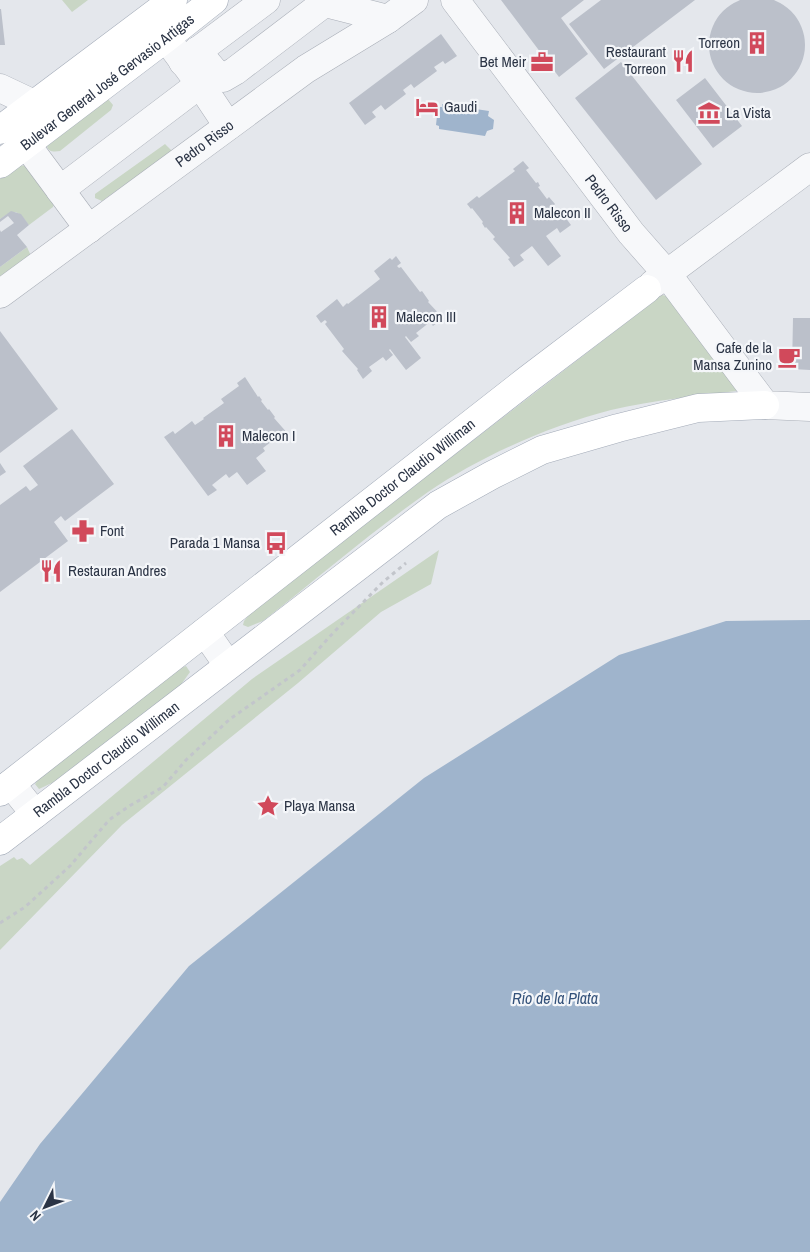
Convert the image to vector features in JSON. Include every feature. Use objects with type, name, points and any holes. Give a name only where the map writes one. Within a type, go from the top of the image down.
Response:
[{"type":"main road","name":"Bulevar General José Gervasio Artigas","points":[[0,130],[173,0]]},
{"type":"main road","name":"Bulevar General José Gervasio Artigas","points":[[0,164],[214,0]]},
{"type":"main road","name":"Rambla Doctor Claudio Williman","points":[[5,788],[527,380],[657,282]]},
{"type":"main road","name":"Rambla Doctor Claudio Williman","points":[[0,841],[438,505],[542,450],[698,408],[765,405]]},
{"type":"street","points":[[190,56],[266,0]]},
{"type":"street","name":"Pedro Risso","points":[[0,294],[306,69],[388,19],[414,0]]},
{"type":"street","name":"Pedro Risso","points":[[455,0],[631,233],[657,282],[765,405]]},
{"type":"street","points":[[166,38],[223,78],[235,71],[323,4],[388,19]]},
{"type":"street","points":[[190,56],[200,84],[228,126]]},
{"type":"street","points":[[60,190],[200,84]]},
{"type":"street","points":[[0,88],[34,104]]},
{"type":"street","points":[[26,144],[89,229]]},
{"type":"street","name":"Rambla Doctor Claudio Williman","points":[[657,282],[810,166]]},
{"type":"street","points":[[765,405],[810,407]]},
{"type":"street","points":[[206,632],[228,665]]},
{"type":"street","points":[[5,788],[35,814]]},
{"type":"path","points":[[0,923],[25,907],[70,866],[109,820],[163,787],[186,760],[230,719],[300,670],[339,626],[412,556]]},
{"type":"green space","points":[[62,0],[88,0],[72,12]]},
{"type":"green space","points":[[108,99],[113,105],[111,110],[60,151],[49,149],[47,146]]},
{"type":"green space","points":[[165,144],[172,151],[102,201],[95,198],[95,194]]},
{"type":"green space","points":[[27,165],[54,204],[53,207],[29,225],[16,212],[0,219],[0,179],[19,166]]},
{"type":"green space","points":[[27,247],[31,256],[0,283],[0,267]]},
{"type":"green space","points":[[662,295],[667,296],[687,325],[743,386],[743,390],[660,401],[611,410],[564,424],[493,454],[470,466],[407,507],[263,621],[248,627],[243,625],[254,609]]},
{"type":"green space","points":[[439,550],[431,584],[381,612],[298,683],[122,825],[0,950],[0,866],[14,857],[17,860],[22,858],[30,865],[252,679]]},
{"type":"green space","points":[[186,666],[190,672],[180,686],[54,782],[39,789],[35,784],[45,771],[170,672]]},
{"type":"water","points":[[442,104],[489,111],[488,116],[494,120],[493,129],[487,131],[485,136],[439,129],[439,126],[436,125],[438,107],[442,107]]},
{"type":"water","name":"Río de la Plata","points":[[810,620],[810,1252],[0,1252],[0,1202],[40,1144],[189,966],[424,778],[619,655],[726,621]]},
{"type":"building","name":"Torreon","points":[[757,-3],[775,1],[791,11],[801,27],[805,45],[801,63],[791,79],[775,89],[757,93],[739,89],[723,79],[713,63],[709,45],[713,27],[723,11],[739,1]]},
{"type":"building","points":[[501,0],[584,0],[561,18],[588,54],[559,77]]},
{"type":"building","points":[[601,0],[695,0],[604,69],[569,24]]},
{"type":"building","points":[[1,9],[5,45],[0,45]]},
{"type":"building","points":[[441,34],[457,56],[445,64],[443,61],[434,67],[437,71],[414,88],[411,84],[403,90],[406,94],[385,110],[381,105],[372,112],[376,117],[365,125],[349,103]]},
{"type":"building","points":[[621,62],[702,164],[656,200],[575,98]]},
{"type":"building","name":"La Vista","points":[[705,78],[742,126],[713,148],[676,100]]},
{"type":"building","name":"Malecon II","points":[[523,161],[529,168],[526,170],[536,183],[538,182],[540,186],[538,187],[547,199],[549,197],[562,218],[565,217],[571,225],[560,233],[557,228],[546,236],[561,256],[548,266],[532,246],[520,255],[524,260],[514,267],[508,259],[510,258],[493,239],[495,237],[485,228],[483,222],[467,204],[477,196],[479,198],[515,171],[513,169]]},
{"type":"building","points":[[11,211],[21,214],[29,225],[17,235],[27,247],[0,267],[0,230],[1,232],[14,223],[8,216],[0,222],[0,219]]},
{"type":"building","name":"Malecon III","points":[[396,256],[401,263],[397,266],[401,267],[443,318],[433,326],[430,322],[416,333],[419,336],[411,342],[405,337],[421,358],[406,370],[390,349],[393,355],[386,361],[383,357],[369,367],[372,371],[363,379],[358,369],[342,351],[344,349],[325,324],[327,322],[325,320],[321,323],[316,316],[337,299],[343,307],[348,304],[380,279],[374,271],[390,258],[392,260]]},
{"type":"building","points":[[793,318],[810,318],[810,370],[792,369]]},
{"type":"building","points":[[0,331],[58,409],[0,453]]},
{"type":"building","name":"Malecon I","points":[[245,377],[261,401],[289,435],[279,442],[276,438],[263,448],[265,451],[256,458],[266,471],[247,485],[237,472],[229,478],[226,474],[212,485],[217,490],[208,496],[164,437],[173,431],[175,434],[192,421],[195,425],[204,419],[224,403],[221,399],[239,386],[237,383]]},
{"type":"building","points":[[72,429],[114,484],[65,521],[61,516],[54,522],[68,541],[0,592],[0,505],[26,486],[30,491],[38,485],[23,466]]},
{"type":"building","points":[[0,463],[6,472],[0,476]]},
{"type":"place","name":"Torreon","points":[[757,43]]},
{"type":"place","name":"Restaurant Torreon","points":[[683,61]]},
{"type":"place","name":"Bet Meir","points":[[542,62]]},
{"type":"place","name":"Gaudi","points":[[427,107]]},
{"type":"place","name":"La Vista","points":[[709,113]]},
{"type":"place","name":"Malecon II","points":[[517,213]]},
{"type":"place","name":"Malecon III","points":[[379,317]]},
{"type":"place","name":"Cafe de la Mansa Zunino","points":[[789,357]]},
{"type":"place","name":"Malecon I","points":[[226,436]]},
{"type":"place","name":"Font","points":[[83,531]]},
{"type":"place","name":"Parada 1 Mansa","points":[[276,543]]},
{"type":"place","name":"Restauran Andres","points":[[51,571]]},
{"type":"place","name":"Playa Mansa","points":[[268,806]]}]
